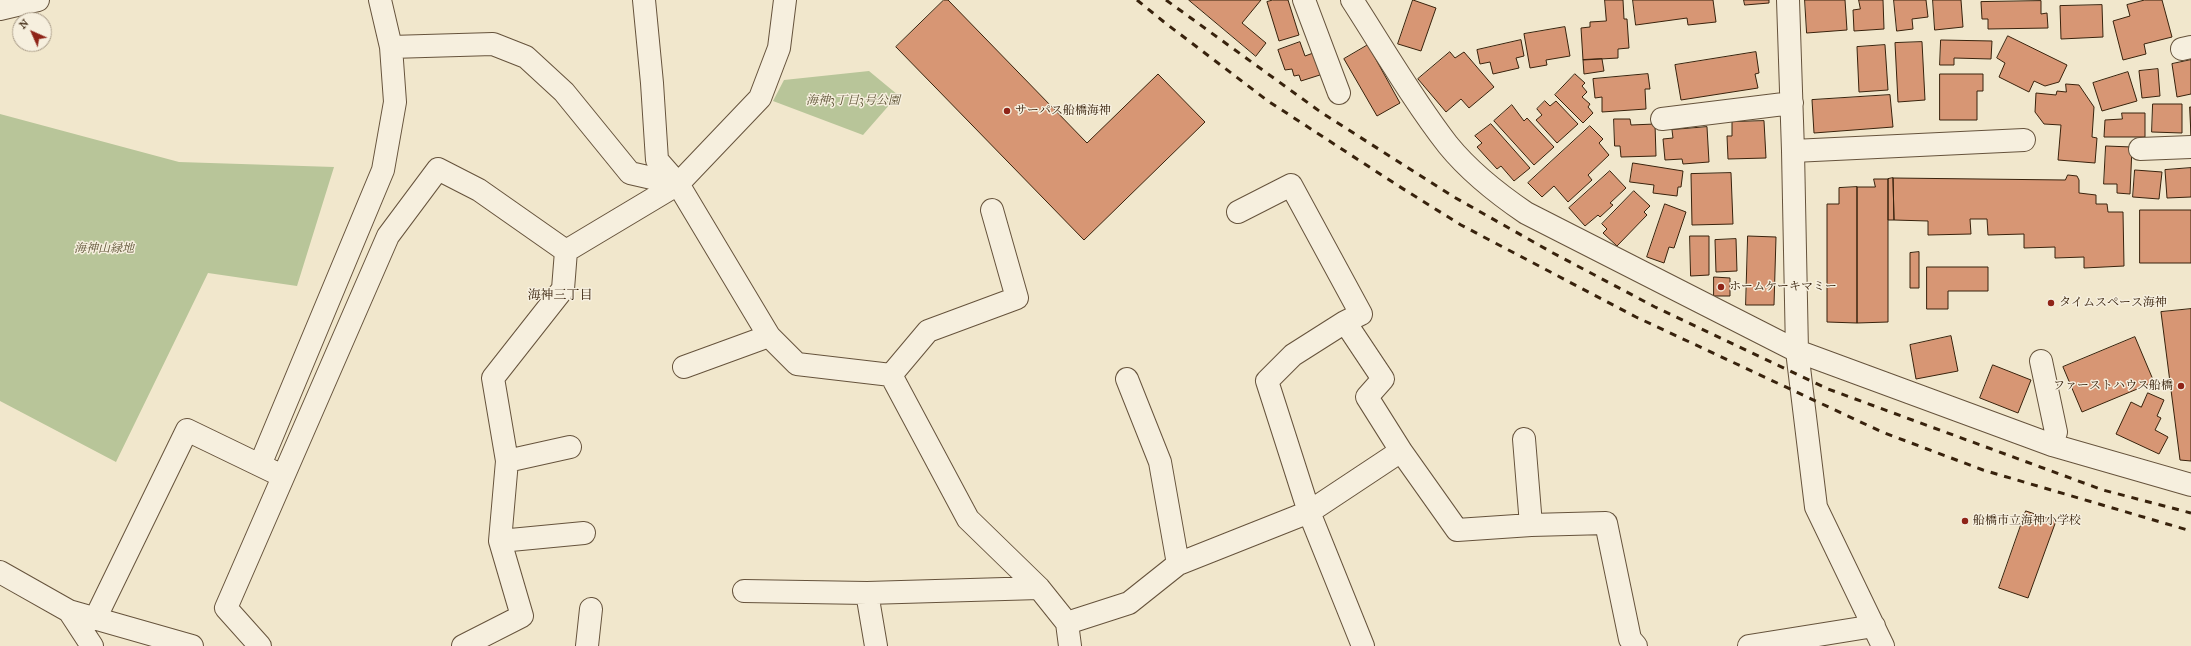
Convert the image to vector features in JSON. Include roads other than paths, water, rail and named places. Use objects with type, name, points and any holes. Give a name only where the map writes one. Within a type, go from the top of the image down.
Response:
[{"type":"street","points":[[0,9],[38,0]]},
{"type":"street","points":[[260,465],[383,170],[395,102],[391,47],[380,0]]},
{"type":"street","points":[[644,0],[652,83],[657,160],[678,184],[769,336],[797,364],[891,375]]},
{"type":"street","points":[[566,251],[678,184],[760,98],[779,48],[785,0]]},
{"type":"street","points":[[1304,0],[1339,93]]},
{"type":"street","points":[[1352,0],[1449,145],[1476,173],[1503,197],[1526,213],[1797,351],[2052,445],[2191,485]]},
{"type":"street","points":[[1788,0],[1792,103],[1797,351],[1816,507],[1883,646]]},
{"type":"street","points":[[391,47],[493,44],[526,57],[564,92],[630,173],[678,184]]},
{"type":"street","points":[[1662,119],[1792,103]]},
{"type":"street","points":[[1793,151],[2024,140]]},
{"type":"street","points":[[2140,149],[2191,147]]},
{"type":"street","points":[[260,646],[226,608],[388,236],[438,169],[479,190],[566,251]]},
{"type":"street","points":[[1238,212],[1291,185],[1361,314],[1345,322],[1293,355],[1267,381],[1309,512],[1363,646]]},
{"type":"street","points":[[891,375],[928,331],[1017,298],[992,210]]},
{"type":"street","points":[[463,646],[522,616],[500,541],[507,461],[493,378],[563,289],[566,251]]},
{"type":"street","points":[[1345,322],[1383,379],[1367,397],[1401,451],[1457,530],[1531,525],[1606,523],[1630,639],[1636,646]]},
{"type":"street","points":[[684,367],[769,336]]},
{"type":"street","points":[[2041,361],[2056,432],[2052,445]]},
{"type":"street","points":[[891,375],[968,519],[1039,588],[1067,623],[1070,646]]},
{"type":"street","points":[[1126,379],[1160,462],[1178,564]]},
{"type":"street","points":[[95,619],[187,430],[282,477]]},
{"type":"street","points":[[1524,439],[1531,525]]},
{"type":"street","points":[[507,461],[570,447]]},
{"type":"street","points":[[1067,623],[1129,603],[1178,564],[1309,512],[1401,451]]},
{"type":"street","points":[[500,541],[584,533]]},
{"type":"street","points":[[0,572],[69,611],[192,646]]},
{"type":"street","points":[[744,591],[868,593],[1039,588]]},
{"type":"street","points":[[868,593],[876,646]]},
{"type":"street","points":[[587,646],[591,609]]},
{"type":"street","points":[[69,611],[92,646]]},
{"type":"street","points":[[1749,646],[1874,626]]},
{"type":"railway","points":[[1137,0],[1268,101],[1397,185],[1461,225],[1636,317],[1882,432],[1983,470],[2191,531]]},
{"type":"railway","points":[[1166,0],[1322,113],[1454,197],[1553,253],[1655,307],[1828,389],[2103,490],[2191,513]]},
{"type":"place","name":"サーパス船橋海神","points":[[1007,111]]},
{"type":"place","name":"ホームケーキマミー","points":[[1721,287]]},
{"type":"place","name":"タイムスペース海神","points":[[2051,303]]},
{"type":"place","name":"ファーストハウス船橋","points":[[2181,386]]},
{"type":"place","name":"船橋市立海神小学校","points":[[1965,521]]},
{"type":"district","name":"海神三丁目","points":[[560,296]]},
{"type":"park label","name":"海神3丁目3号公園","points":[[853,101]]},
{"type":"park label","name":"海神山緑地","points":[[104,249]]}]
